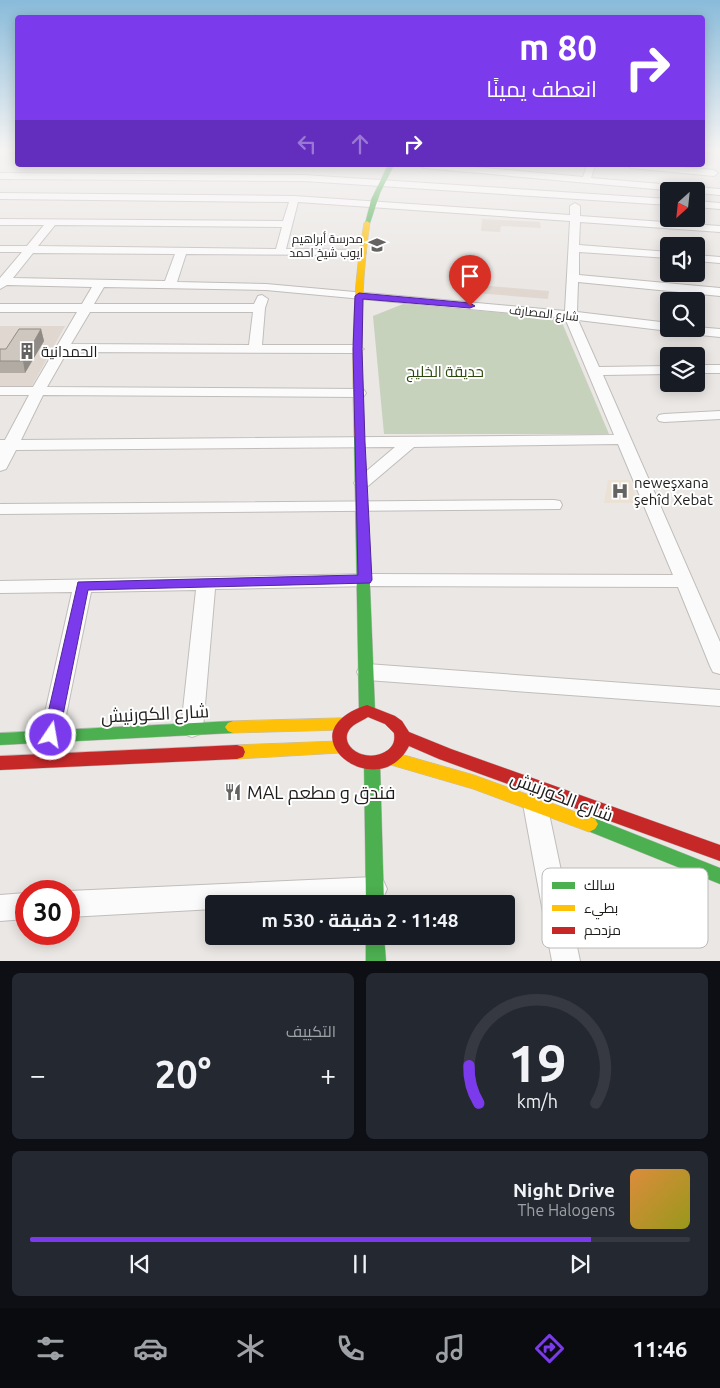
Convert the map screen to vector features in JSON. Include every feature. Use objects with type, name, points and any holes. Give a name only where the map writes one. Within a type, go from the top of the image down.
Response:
[{"type":"street","points":[[225,198],[227,194]]},
{"type":"street","points":[[367,711],[368,672],[357,349],[361,253],[371,205],[376,194]]},
{"type":"street","points":[[544,194],[660,202]]},
{"type":"street","points":[[638,194],[640,201]]},
{"type":"street","points":[[0,196],[67,197],[155,211],[288,224]]},
{"type":"street","points":[[575,196],[570,315],[720,666]]},
{"type":"street","points":[[0,222],[52,222],[155,211],[225,198],[294,199],[720,229]]},
{"type":"street","points":[[280,252],[294,199]]},
{"type":"street","points":[[705,205],[720,206]]},
{"type":"street","points":[[1,283],[52,222]]},
{"type":"street","points":[[574,248],[660,255]]},
{"type":"street","points":[[0,249],[361,253]]},
{"type":"street","points":[[170,284],[182,251]]},
{"type":"street","points":[[705,259],[720,260]]},
{"type":"street","points":[[573,278],[720,292]]},
{"type":"street","name":"شارع المصارف","points":[[1,283],[170,284],[266,287],[570,315],[660,326]]},
{"type":"street","points":[[0,466],[6,445],[100,283]]},
{"type":"street","points":[[255,349],[259,308],[266,287]]},
{"type":"street","points":[[0,308],[259,308]]},
{"type":"street","points":[[62,348],[357,349]]},
{"type":"street","points":[[705,369],[720,369]]},
{"type":"street","points":[[593,371],[660,370]]},
{"type":"street","points":[[0,391],[359,393]]},
{"type":"street","points":[[664,418],[720,415]]},
{"type":"street","points":[[6,445],[623,439]]},
{"type":"street","points":[[362,483],[410,442]]},
{"type":"street","points":[[0,508],[554,505]]},
{"type":"street","points":[[0,587],[365,580],[685,581]]},
{"type":"street","points":[[192,728],[206,583]]},
{"type":"street","points":[[51,735],[83,586]]},
{"type":"street","points":[[368,672],[720,698]]},
{"type":"street","points":[[367,711],[389,716],[399,725],[402,736],[400,746],[390,758],[372,763],[353,759],[340,747],[338,731],[342,724],[357,713],[367,711]]},
{"type":"street","name":"شارع الكورنيش","points":[[0,738],[192,728],[342,724]]},
{"type":"street","name":"شارع الكورنيش","points":[[402,736],[446,754],[720,853]]},
{"type":"street","points":[[0,763],[340,747]]},
{"type":"street","name":"شارع الكورنيش","points":[[390,758],[437,769],[535,804],[699,868]]},
{"type":"street","points":[[372,763],[374,895]]},
{"type":"street","points":[[535,804],[548,868]]},
{"type":"street","name":"شارع الكورنيش","points":[[708,871],[720,876]]},
{"type":"street","points":[[80,904],[205,901]]},
{"type":"street","points":[[0,908],[15,907]]},
{"type":"street","points":[[376,945],[376,960]]},
{"type":"shaded area","points":[[482,219],[540,222],[541,228],[501,226],[500,232],[481,231]]},
{"type":"shaded area","points":[[478,285],[549,291],[548,299],[476,293]]},
{"type":"shaded area","points":[[0,326],[65,326],[32,386],[0,386]]},
{"type":"shaded area","name":"neweşxana şehîd Xebat","points":[[608,480],[630,480],[638,503],[604,503]]},
{"type":"green space","name":"حديقة الخليج","points":[[403,304],[560,318],[609,434],[384,434],[373,316]]},
{"type":"building","points":[[19,329],[41,329],[23,361],[0,361],[0,349],[6,349]]},
{"type":"traffic: fast","points":[[367,223],[377,194]]},
{"type":"traffic: fast","points":[[359,436],[367,711]]},
{"type":"traffic: fast","points":[[0,739],[233,727]]},
{"type":"traffic: fast","points":[[372,763],[375,895]]},
{"type":"traffic: fast","points":[[589,824],[700,868]]},
{"type":"traffic: fast","points":[[708,871],[720,876]]},
{"type":"traffic: fast","points":[[375,945],[376,961]]},
{"type":"traffic: slow","points":[[359,436],[358,302],[367,223]]},
{"type":"traffic: slow","points":[[233,727],[342,724]]},
{"type":"traffic: slow","points":[[237,752],[340,747]]},
{"type":"traffic: slow","points":[[390,758],[474,782],[589,824]]},
{"type":"traffic: jam","points":[[367,711],[390,720],[401,731],[402,745],[396,753],[383,761],[370,763],[357,760],[346,753],[340,743],[340,732],[348,721],[367,711]]},
{"type":"traffic: jam","points":[[402,736],[445,754],[720,853]]},
{"type":"traffic: jam","points":[[0,763],[237,752]]},
{"type":"place","name":"مدرسة أبراهيم ايوب شيخ احمد","points":[[377,245]]},
{"type":"place","name":"الحمدانية","points":[[27,351]]},
{"type":"place","name":"neweşxana şehîd Xebat","points":[[620,491]]},
{"type":"place","name":"MAL فندق و مطعم","points":[[233,792]]},
{"type":"route","points":[[51,735],[83,586],[365,580],[357,349],[359,296],[470,306]]}]
